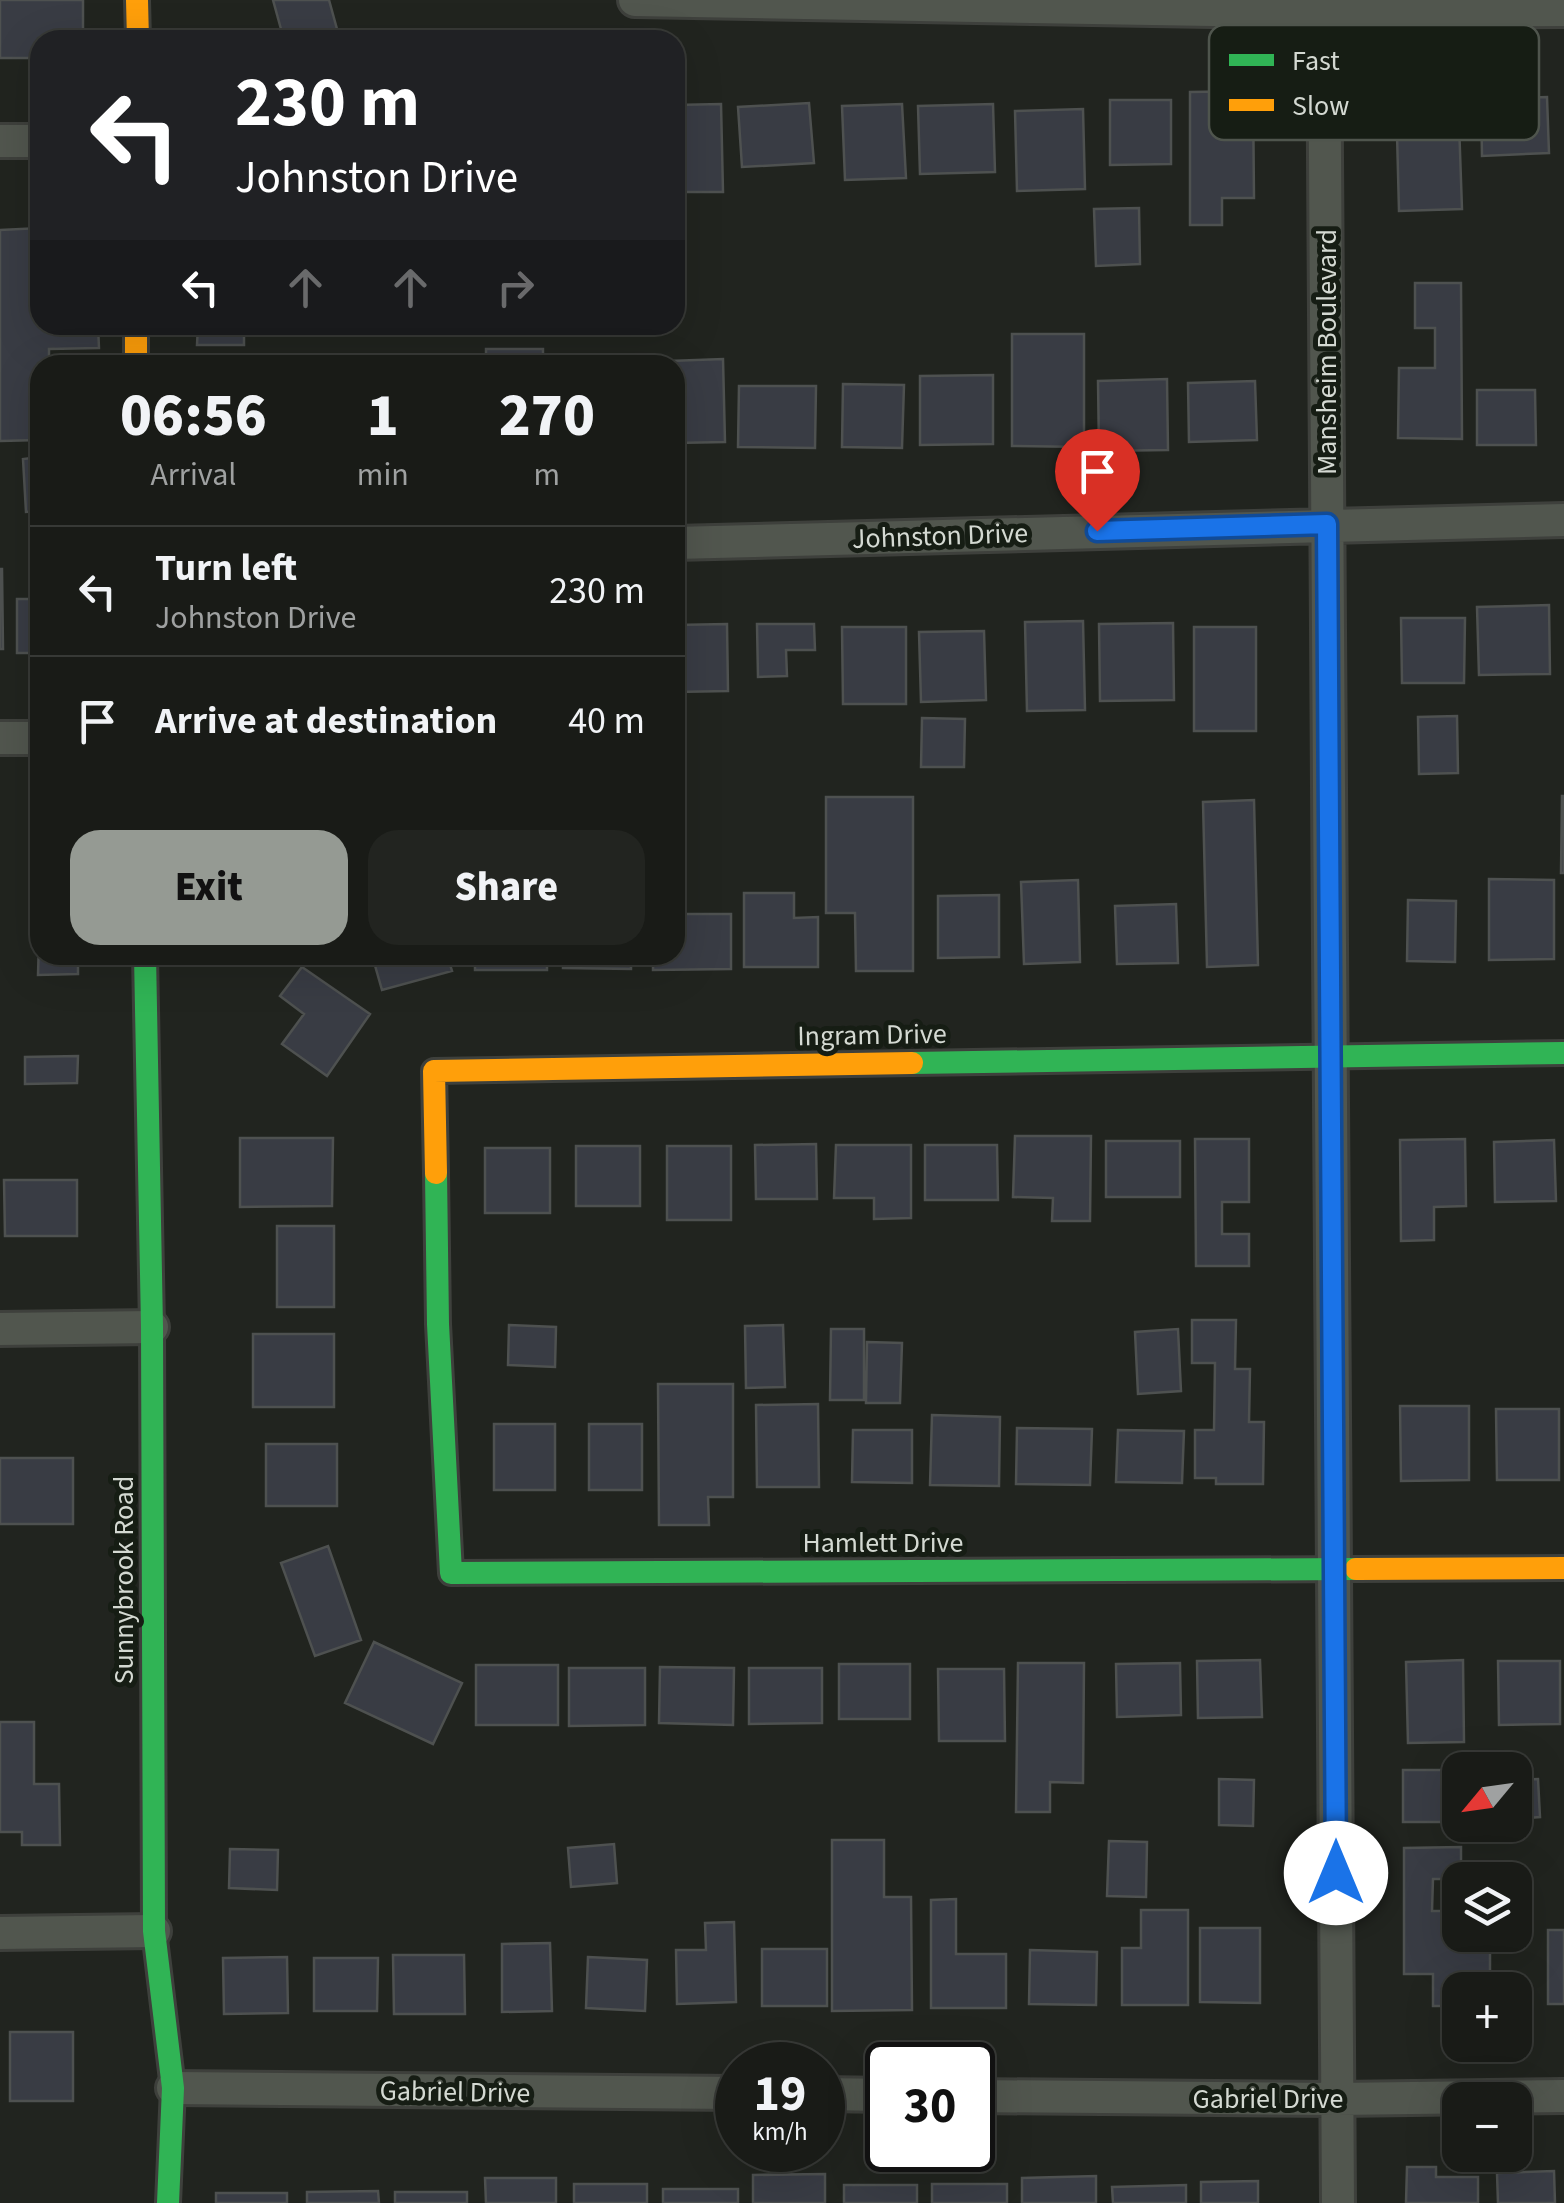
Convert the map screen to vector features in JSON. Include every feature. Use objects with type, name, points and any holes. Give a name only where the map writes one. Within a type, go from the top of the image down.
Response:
[{"type":"street","points":[[138,0],[138,30]]},
{"type":"street","points":[[635,0],[1564,10]]},
{"type":"street","points":[[0,141],[30,140]]},
{"type":"street","name":"Mansheim Boulevard","points":[[1325,140],[1338,2203]]},
{"type":"street","name":"Johnston Drive","points":[[685,543],[1564,520]]},
{"type":"street","points":[[0,738],[30,738]]},
{"type":"street","name":"Sunnybrook Road","points":[[145,965],[152,1327],[154,1931],[174,2088],[168,2203]]},
{"type":"street","name":"Ingram Drive","points":[[438,1324],[434,1070],[1564,1053]]},
{"type":"street","name":"Hamlett Drive","points":[[438,1324],[452,1573],[1564,1568]]},
{"type":"street","points":[[0,1329],[152,1327]]},
{"type":"street","points":[[0,1933],[154,1931]]},
{"type":"street","name":"Gabriel Drive","points":[[174,2088],[715,2094]]},
{"type":"street","name":"Gabriel Drive","points":[[995,2096],[1564,2096]]},
{"type":"building","points":[[0,0],[83,0],[83,30],[30,30],[30,58],[0,58]]},
{"type":"building","points":[[273,0],[329,0],[337,30],[281,30]]},
{"type":"building","points":[[1190,92],[1209,92],[1209,140],[1253,140],[1254,198],[1222,198],[1222,225],[1190,225]]},
{"type":"building","points":[[1539,97],[1547,97],[1549,153],[1482,156],[1482,140],[1539,140]]},
{"type":"building","points":[[1110,100],[1171,100],[1171,164],[1110,165]]},
{"type":"building","points":[[809,103],[814,163],[742,167],[738,107]]},
{"type":"building","points":[[721,104],[723,192],[685,192],[685,105]]},
{"type":"building","points":[[902,104],[906,178],[845,180],[842,106]]},
{"type":"building","points":[[993,104],[995,172],[920,174],[918,106]]},
{"type":"building","points":[[1083,109],[1085,189],[1017,191],[1015,111]]},
{"type":"building","points":[[1397,140],[1460,140],[1462,209],[1399,211]]},
{"type":"building","points":[[1139,208],[1140,264],[1096,266],[1094,209]]},
{"type":"building","points":[[30,228],[30,335],[98,335],[99,348],[49,349],[49,355],[30,355],[30,440],[0,441],[0,230]]},
{"type":"building","points":[[1415,283],[1461,283],[1462,439],[1398,438],[1399,368],[1435,368],[1435,328],[1415,328]]},
{"type":"building","points":[[1012,334],[1084,334],[1084,447],[1012,446]]},
{"type":"building","points":[[198,335],[244,335],[244,345],[197,345]]},
{"type":"building","points":[[486,349],[543,349],[543,355],[486,355]]},
{"type":"building","points":[[723,359],[725,442],[685,443],[685,360]]},
{"type":"building","points":[[993,375],[993,444],[920,445],[920,376]]},
{"type":"building","points":[[1167,379],[1168,450],[1099,451],[1098,381]]},
{"type":"building","points":[[1255,381],[1257,440],[1189,442],[1188,383]]},
{"type":"building","points":[[843,384],[904,385],[902,448],[842,447]]},
{"type":"building","points":[[739,386],[816,386],[815,448],[738,447]]},
{"type":"building","points":[[1477,390],[1535,390],[1536,445],[1477,445]]},
{"type":"building","points":[[30,458],[30,512],[26,512],[23,459]]},
{"type":"building","points":[[2,569],[3,649],[0,649]]},
{"type":"building","points":[[17,599],[30,599],[30,653],[17,653]]},
{"type":"building","points":[[1549,605],[1550,674],[1479,675],[1477,607]]},
{"type":"building","points":[[1401,618],[1465,618],[1464,683],[1402,683]]},
{"type":"building","points":[[1083,621],[1085,710],[1027,711],[1025,622]]},
{"type":"building","points":[[1173,623],[1174,700],[1100,701],[1099,624]]},
{"type":"building","points":[[727,624],[728,691],[685,692],[685,625]]},
{"type":"building","points":[[757,624],[814,624],[815,650],[786,650],[787,676],[758,677]]},
{"type":"building","points":[[842,627],[906,627],[906,704],[843,704]]},
{"type":"building","points":[[1194,627],[1256,627],[1256,731],[1194,731]]},
{"type":"building","points":[[984,631],[986,700],[921,702],[919,632]]},
{"type":"building","points":[[1457,716],[1458,773],[1419,774],[1418,717]]},
{"type":"building","points":[[922,718],[965,719],[964,767],[921,767]]},
{"type":"building","points":[[1564,796],[1564,873],[1561,873]]},
{"type":"building","points":[[826,797],[913,797],[913,971],[856,971],[855,913],[826,913]]},
{"type":"building","points":[[1254,800],[1258,965],[1207,967],[1203,802]]},
{"type":"building","points":[[1489,879],[1554,880],[1554,959],[1489,960]]},
{"type":"building","points":[[1078,880],[1080,962],[1024,964],[1021,882]]},
{"type":"building","points":[[744,893],[794,893],[794,918],[818,917],[818,967],[744,967]]},
{"type":"building","points":[[999,895],[999,957],[938,958],[938,896]]},
{"type":"building","points":[[1408,900],[1456,901],[1455,962],[1407,961]]},
{"type":"building","points":[[1176,904],[1178,963],[1117,964],[1115,906]]},
{"type":"building","points":[[685,914],[731,914],[731,969],[653,970],[653,965],[685,965]]},
{"type":"building","points":[[38,965],[78,965],[78,974],[38,975]]},
{"type":"building","points":[[375,965],[450,965],[452,971],[382,990]]},
{"type":"building","points":[[475,965],[547,965],[547,970],[475,970]]},
{"type":"building","points":[[563,965],[631,965],[631,969]]},
{"type":"building","points":[[302,967],[370,1014],[327,1076],[282,1044],[304,1014],[280,996]]},
{"type":"building","points":[[78,1056],[77,1083],[25,1084],[25,1057]]},
{"type":"building","points":[[1015,1136],[1091,1136],[1090,1221],[1052,1221],[1053,1198],[1013,1197]]},
{"type":"building","points":[[240,1138],[333,1138],[332,1206],[240,1207]]},
{"type":"building","points":[[1195,1139],[1249,1139],[1249,1202],[1222,1202],[1222,1234],[1249,1234],[1249,1266],[1196,1266]]},
{"type":"building","points":[[1465,1139],[1466,1206],[1434,1207],[1434,1240],[1401,1241],[1400,1140]]},
{"type":"building","points":[[1554,1140],[1556,1201],[1495,1202],[1494,1142]]},
{"type":"building","points":[[1106,1141],[1180,1141],[1180,1197],[1106,1197]]},
{"type":"building","points":[[816,1144],[817,1199],[756,1199],[755,1145]]},
{"type":"building","points":[[836,1145],[911,1145],[911,1218],[874,1219],[874,1198],[834,1198]]},
{"type":"building","points":[[925,1145],[997,1145],[998,1200],[925,1200]]},
{"type":"building","points":[[576,1146],[640,1146],[640,1206],[576,1206]]},
{"type":"building","points":[[667,1146],[731,1146],[731,1220],[667,1220]]},
{"type":"building","points":[[485,1148],[550,1148],[550,1213],[485,1213]]},
{"type":"building","points":[[4,1180],[77,1180],[77,1236],[5,1236]]},
{"type":"building","points":[[277,1226],[334,1226],[334,1307],[277,1307]]},
{"type":"building","points":[[1192,1320],[1236,1320],[1235,1369],[1250,1369],[1249,1422],[1264,1422],[1263,1484],[1216,1484],[1216,1478],[1195,1478],[1195,1430],[1214,1430],[1215,1363],[1192,1363]]},
{"type":"building","points":[[509,1325],[556,1327],[555,1367],[508,1365]]},
{"type":"building","points":[[783,1325],[785,1387],[746,1388],[745,1326]]},
{"type":"building","points":[[831,1329],[864,1329],[864,1400],[830,1400]]},
{"type":"building","points":[[1178,1329],[1181,1391],[1138,1394],[1135,1332]]},
{"type":"building","points":[[253,1334],[334,1334],[334,1407],[253,1407]]},
{"type":"building","points":[[867,1342],[902,1343],[900,1403],[866,1403]]},
{"type":"building","points":[[658,1384],[733,1384],[733,1497],[708,1497],[709,1525],[659,1525]]},
{"type":"building","points":[[818,1404],[819,1487],[757,1487],[756,1405]]},
{"type":"building","points":[[1400,1406],[1469,1406],[1469,1480],[1401,1481]]},
{"type":"building","points":[[1496,1409],[1559,1409],[1559,1480],[1497,1480]]},
{"type":"building","points":[[932,1415],[1000,1417],[999,1486],[930,1485]]},
{"type":"building","points":[[494,1424],[555,1424],[555,1490],[494,1490]]},
{"type":"building","points":[[589,1424],[642,1424],[642,1490],[589,1490]]},
{"type":"building","points":[[1017,1428],[1092,1429],[1090,1485],[1016,1484]]},
{"type":"building","points":[[853,1430],[912,1430],[912,1483],[852,1482]]},
{"type":"building","points":[[1118,1430],[1184,1431],[1182,1483],[1116,1482]]},
{"type":"building","points":[[266,1444],[337,1444],[337,1506],[266,1506]]},
{"type":"building","points":[[0,1458],[73,1458],[73,1524],[0,1524]]},
{"type":"building","points":[[328,1546],[361,1640],[315,1656],[281,1563]]},
{"type":"building","points":[[374,1642],[462,1683],[433,1744],[345,1703]]},
{"type":"building","points":[[1260,1660],[1262,1717],[1198,1718],[1197,1661]]},
{"type":"building","points":[[1463,1660],[1464,1742],[1408,1743],[1406,1662]]},
{"type":"building","points":[[1498,1661],[1560,1661],[1560,1724],[1499,1725]]},
{"type":"building","points":[[1018,1663],[1084,1663],[1083,1783],[1050,1782],[1050,1812],[1016,1812]]},
{"type":"building","points":[[1180,1663],[1181,1715],[1117,1717],[1116,1664]]},
{"type":"building","points":[[839,1664],[910,1664],[910,1719],[839,1719]]},
{"type":"building","points":[[476,1665],[558,1665],[558,1725],[476,1725]]},
{"type":"building","points":[[660,1667],[734,1668],[733,1725],[659,1723]]},
{"type":"building","points":[[569,1668],[645,1668],[645,1725],[569,1726]]},
{"type":"building","points":[[749,1668],[822,1668],[822,1723],[749,1724]]},
{"type":"building","points":[[938,1669],[1004,1669],[1005,1741],[939,1741]]},
{"type":"building","points":[[0,1722],[34,1722],[34,1784],[59,1784],[60,1845],[22,1845],[22,1832],[0,1832]]},
{"type":"building","points":[[1403,1770],[1442,1770],[1442,1822],[1403,1822]]},
{"type":"building","points":[[1219,1779],[1254,1780],[1253,1826],[1219,1825]]},
{"type":"building","points":[[1532,1779],[1538,1779],[1540,1817],[1532,1818]]},
{"type":"building","points":[[832,1840],[884,1840],[884,1897],[911,1897],[912,2010],[832,2011]]},
{"type":"building","points":[[1109,1841],[1147,1842],[1146,1897],[1107,1896]]},
{"type":"building","points":[[614,1844],[617,1883],[571,1887],[568,1848]]},
{"type":"building","points":[[1461,1847],[1461,1862],[1442,1862],[1442,1879],[1433,1879],[1432,1911],[1442,1911],[1442,1952],[1490,1952],[1490,1972],[1442,1972],[1442,2006],[1433,2006],[1433,1974],[1404,1974],[1404,1848]]},
{"type":"building","points":[[230,1849],[278,1850],[277,1890],[229,1888]]},
{"type":"building","points":[[956,1899],[956,1954],[1006,1954],[1006,2008],[931,2008],[931,1900]]},
{"type":"building","points":[[1141,1910],[1188,1910],[1188,2005],[1122,2005],[1122,1948],[1141,1948]]},
{"type":"building","points":[[734,1922],[736,2002],[677,2004],[676,1950],[706,1950],[705,1923]]},
{"type":"building","points":[[1200,1928],[1260,1928],[1260,2003],[1200,2002]]},
{"type":"building","points":[[1548,1930],[1564,1930],[1564,2004],[1548,2004]]},
{"type":"building","points":[[550,1943],[552,2011],[502,2012],[502,1944]]},
{"type":"building","points":[[762,1949],[827,1949],[827,2006],[762,2006]]},
{"type":"building","points":[[1030,1950],[1097,1952],[1096,2005],[1029,2004]]},
{"type":"building","points":[[393,1955],[464,1955],[465,2014],[394,2014]]},
{"type":"building","points":[[287,1957],[288,2013],[224,2014],[223,1958]]},
{"type":"building","points":[[588,1957],[647,1960],[645,2011],[586,2008]]},
{"type":"building","points":[[314,1958],[378,1958],[377,2011],[314,2011]]},
{"type":"building","points":[[10,2032],[73,2032],[73,2101],[10,2101]]},
{"type":"building","points":[[1407,2167],[1436,2167],[1436,2177],[1478,2177],[1478,2203],[1406,2203]]},
{"type":"building","points":[[1554,2171],[1555,2203],[1498,2203],[1497,2173]]},
{"type":"building","points":[[825,2174],[825,2203],[753,2203],[753,2175]]},
{"type":"building","points":[[1096,2176],[1096,2203],[1022,2203],[1022,2178]]},
{"type":"building","points":[[485,2178],[556,2178],[556,2203],[486,2203]]},
{"type":"building","points":[[1258,2181],[1258,2203],[1201,2203],[1201,2182]]},
{"type":"building","points":[[574,2184],[647,2184],[647,2203],[574,2203]]},
{"type":"building","points":[[932,2184],[1007,2184],[1007,2203],[932,2203]]},
{"type":"building","points":[[844,2185],[917,2185],[917,2203],[844,2203]]},
{"type":"building","points":[[1186,2185],[1186,2203],[1113,2203],[1112,2187]]},
{"type":"building","points":[[663,2189],[738,2189],[738,2203],[663,2203]]},
{"type":"building","points":[[378,2191],[379,2203],[307,2203],[307,2192]]},
{"type":"building","points":[[395,2192],[467,2192],[467,2203],[395,2203]]},
{"type":"building","points":[[216,2193],[287,2193],[287,2203],[216,2203]]},
{"type":"traffic: fast","points":[[145,965],[152,1327],[154,1931],[173,2088],[168,2203]]},
{"type":"traffic: fast","points":[[912,1063],[1564,1053]]},
{"type":"traffic: fast","points":[[436,1173],[438,1324],[451,1573],[1356,1569]]},
{"type":"traffic: slow","points":[[137,0],[138,30]]},
{"type":"traffic: slow","points":[[136,335],[136,355]]},
{"type":"traffic: slow","points":[[436,1173],[434,1071],[912,1063]]},
{"type":"traffic: slow","points":[[1356,1569],[1564,1568]]},
{"type":"route","points":[[1097,531],[1327,524],[1336,1873]]}]
